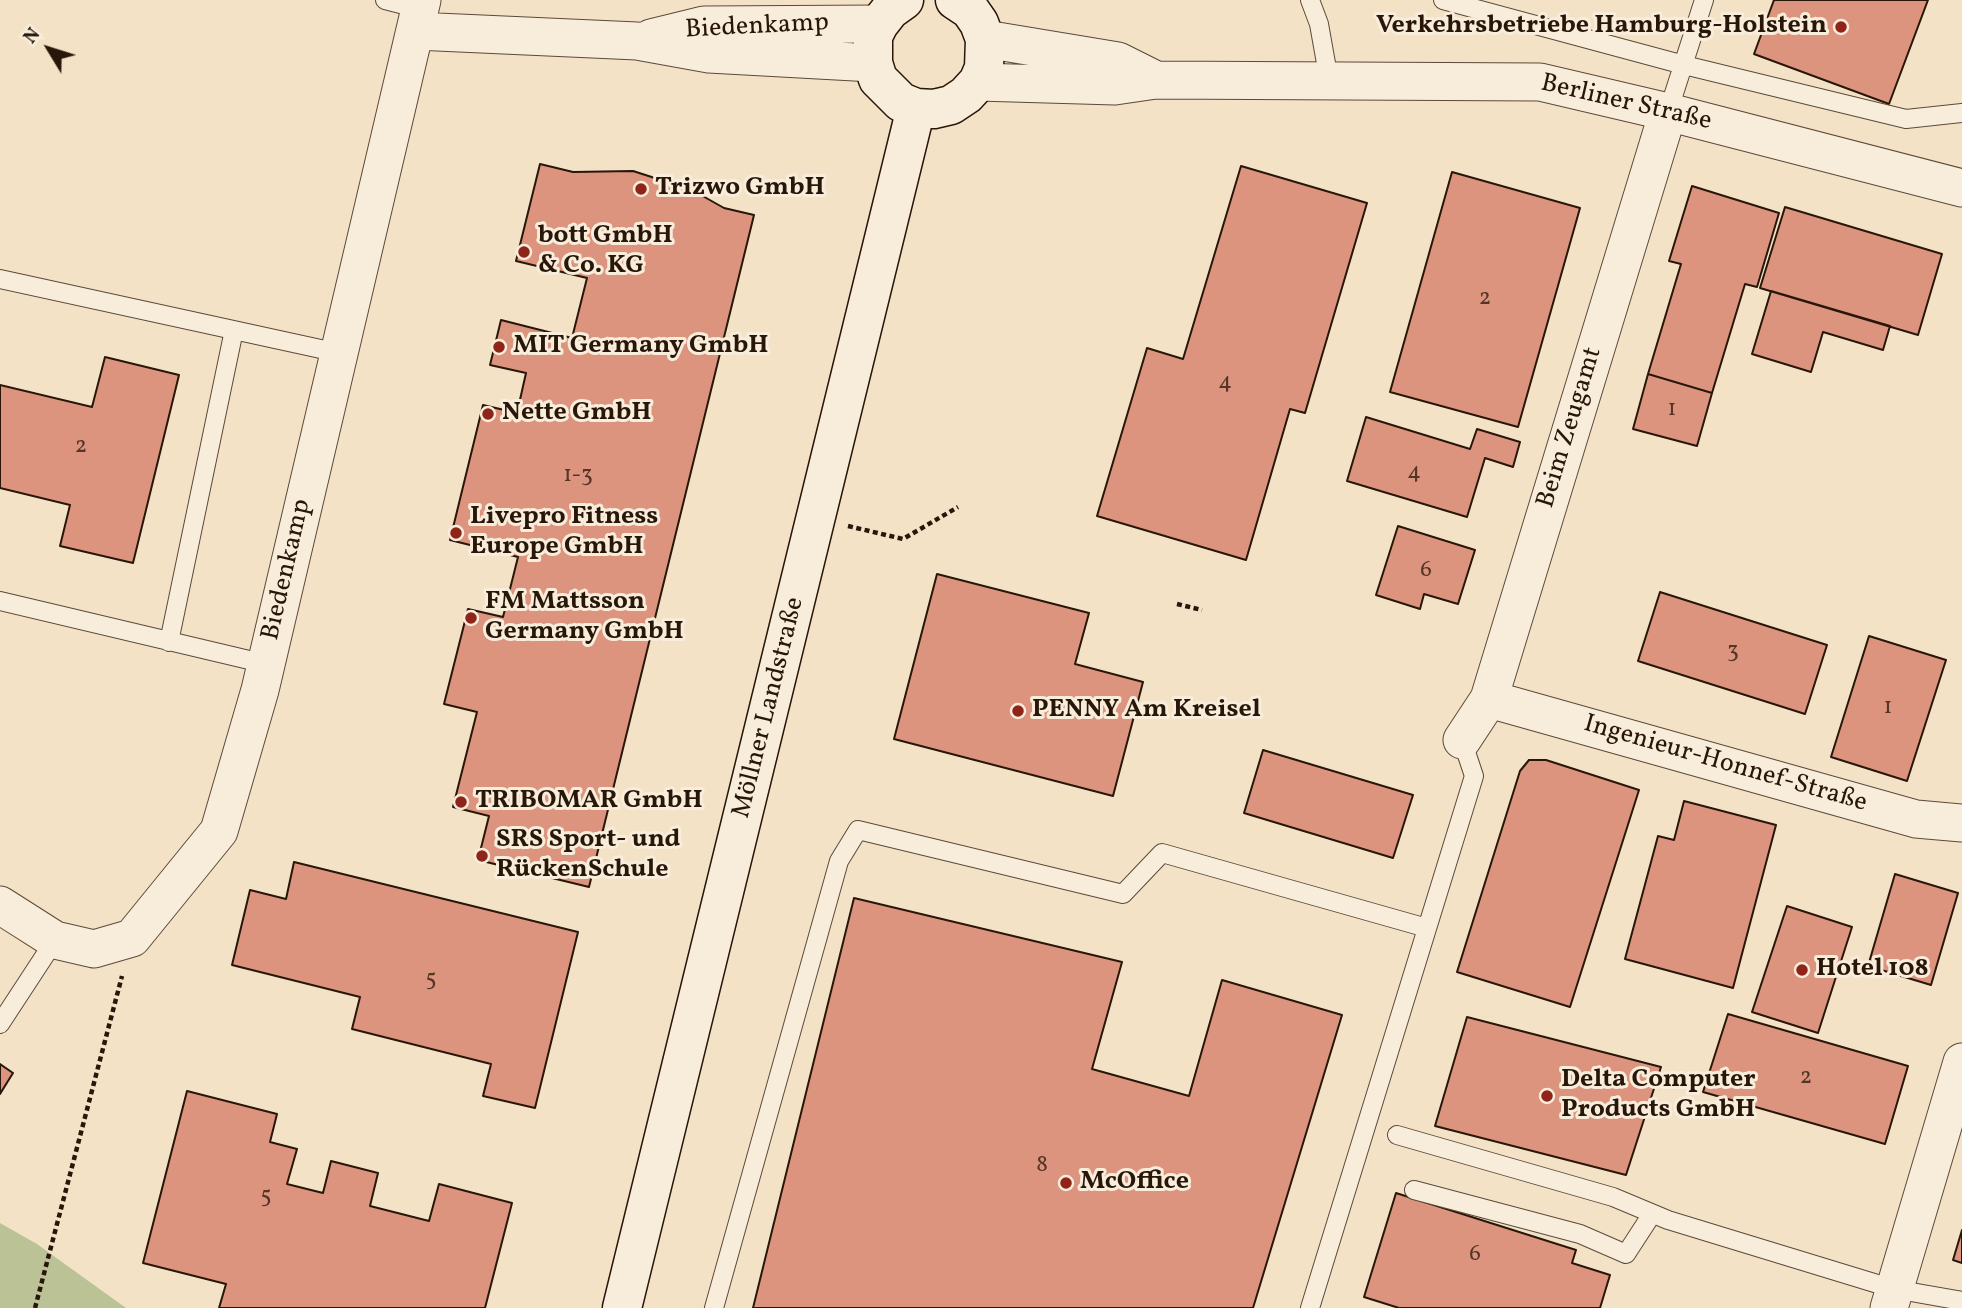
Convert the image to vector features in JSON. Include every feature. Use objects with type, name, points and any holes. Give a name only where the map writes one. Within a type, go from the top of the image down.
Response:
[{"type":"main road","points":[[891,12],[873,36],[873,63],[888,92],[916,108],[934,109],[951,105],[978,82],[987,54],[985,39],[970,10],[955,0]]},
{"type":"main road","name":"Möllner Landstraße","points":[[622,1308],[916,108]]},
{"type":"street","name":"Biedenkamp","points":[[637,41],[704,26],[891,12]]},
{"type":"street","name":"Biedenkamp","points":[[132,938],[219,831],[266,664],[419,14],[637,41],[709,54],[873,63]]},
{"type":"street","name":"Berliner Straße","points":[[985,39],[1118,61],[1156,80]]},
{"type":"street","name":"Berliner Straße","points":[[978,82],[1115,86],[1156,80],[1540,82],[1668,111],[1962,188]]},
{"type":"street","name":"Beim Zeugamt","points":[[1462,740],[1489,699],[1668,111]]},
{"type":"street","name":"Ingenieur-Honnef-Straße","points":[[1489,699],[1916,819],[1962,823]]},
{"type":"street","points":[[0,905],[55,940],[94,949],[132,938]]},
{"type":"street","points":[[1891,1298],[1953,1122],[1962,1065]]},
{"type":"lane","points":[[385,0],[419,14]]},
{"type":"lane","points":[[1310,0],[1320,24],[1329,80]]},
{"type":"lane","points":[[1443,0],[1684,65],[1906,119],[1962,113]]},
{"type":"lane","points":[[1668,111],[1704,0]]},
{"type":"lane","points":[[0,279],[339,353]]},
{"type":"lane","points":[[169,642],[234,330]]},
{"type":"lane","points":[[0,601],[266,664]]},
{"type":"lane","points":[[1310,1308],[1474,776],[1462,740]]},
{"type":"lane","points":[[714,1308],[839,861],[858,830],[1123,894],[1162,853],[1427,929]]},
{"type":"lane","points":[[0,1024],[55,940]]},
{"type":"lane","points":[[1397,1135],[1613,1197],[1652,1214],[1891,1298],[1962,1301]]},
{"type":"lane","points":[[1414,1191],[1580,1234],[1626,1254],[1652,1214]]},
{"type":"path","points":[[817,519],[903,539],[958,508]]},
{"type":"path","points":[[1178,604],[1202,611]]},
{"type":"path","points":[[35,1308],[132,938]]},
{"type":"green space","points":[[0,1223],[37,1244],[126,1308],[0,1308]]},
{"type":"building","name":"Verkehrsbetriebe Hamburg-Holstein","points":[[1774,0],[1928,0],[1889,104],[1754,54]]},
{"type":"building","points":[[540,164],[573,172],[633,171],[692,190],[724,208],[754,215],[589,887],[478,860],[489,816],[453,807],[477,712],[444,704],[468,609],[503,617],[518,557],[450,540],[483,405],[517,413],[526,373],[490,365],[501,320],[572,338],[587,278],[516,261]]},
{"type":"building","points":[[1241,166],[1367,203],[1305,413],[1290,409],[1246,560],[1097,516],[1147,348],[1183,359]]},
{"type":"building","points":[[1452,172],[1580,208],[1518,427],[1390,392]]},
{"type":"building","points":[[1692,186],[1779,213],[1757,287],[1745,284],[1712,393],[1648,374],[1681,264],[1669,261]]},
{"type":"building","points":[[1785,207],[1942,254],[1918,335],[1760,288]]},
{"type":"building","points":[[1771,291],[1890,326],[1883,350],[1823,332],[1811,372],[1752,354]]},
{"type":"building","points":[[105,357],[179,375],[133,563],[60,546],[70,505],[0,488],[0,385],[92,407]]},
{"type":"building","points":[[1648,374],[1712,393],[1697,446],[1633,429]]},
{"type":"building","points":[[1366,417],[1470,449],[1477,429],[1520,442],[1513,467],[1485,458],[1467,517],[1347,481]]},
{"type":"building","points":[[1398,526],[1475,550],[1458,604],[1424,594],[1420,609],[1376,595]]},
{"type":"building","name":"PENNY Am Kreisel","points":[[937,574],[1089,613],[1075,664],[1143,682],[1113,796],[894,739]]},
{"type":"building","points":[[1660,592],[1827,645],[1805,714],[1638,661]]},
{"type":"building","points":[[1869,636],[1946,660],[1907,781],[1831,757]]},
{"type":"building","points":[[1263,750],[1413,795],[1393,858],[1244,813]]},
{"type":"building","points":[[1529,760],[1546,760],[1639,790],[1570,1007],[1457,972],[1520,771]]},
{"type":"building","points":[[1684,801],[1776,825],[1733,988],[1625,959],[1658,836],[1674,840]]},
{"type":"building","points":[[294,862],[578,932],[535,1108],[483,1096],[491,1064],[352,1029],[360,997],[232,965],[250,890],[286,899]]},
{"type":"building","points":[[1895,874],[1958,893],[1931,985],[1868,966]]},
{"type":"building","points":[[854,898],[1122,962],[1092,1069],[1189,1096],[1222,980],[1342,1015],[1253,1308],[753,1308]]},
{"type":"building","name":"Hotel 108","points":[[1787,906],[1852,927],[1818,1033],[1752,1012]]},
{"type":"building","points":[[1728,1014],[1908,1066],[1885,1144],[1703,1092]]},
{"type":"building","name":"Delta Computer Products GmbH","points":[[1467,1017],[1661,1067],[1626,1175],[1435,1126]]},
{"type":"building","points":[[0,1064],[13,1073],[0,1094]]},
{"type":"building","points":[[187,1091],[277,1114],[270,1142],[297,1149],[287,1184],[323,1193],[331,1161],[378,1173],[370,1206],[429,1221],[439,1184],[512,1203],[485,1308],[219,1308],[226,1284],[143,1263]]},
{"type":"building","points":[[1396,1193],[1576,1250],[1572,1263],[1610,1275],[1600,1308],[1399,1308],[1364,1297]]},
{"type":"building","points":[[1962,1230],[1962,1263],[1953,1260]]},
{"type":"place","name":"Verkehrsbetriebe Hamburg-Holstein","points":[[1841,27]]},
{"type":"place","name":"Trizwo GmbH","points":[[641,189]]},
{"type":"place","name":"bott GmbH & Co. KG","points":[[524,252]]},
{"type":"place","name":"MIT Germany GmbH","points":[[499,347]]},
{"type":"place","name":"Nette GmbH","points":[[488,414]]},
{"type":"place","name":"Livepro Fitness Europe GmbH","points":[[456,533]]},
{"type":"place","name":"FM Mattsson Germany GmbH","points":[[471,618]]},
{"type":"place","name":"PENNY Am Kreisel","points":[[1018,711]]},
{"type":"place","name":"TRIBOMAR GmbH","points":[[461,802]]},
{"type":"place","name":"SRS Sport- und RückenSchule","points":[[482,856]]},
{"type":"place","name":"Hotel 108","points":[[1802,970]]},
{"type":"place","name":"Delta Computer Products GmbH","points":[[1547,1096]]},
{"type":"place","name":"McOffice","points":[[1066,1183]]}]
